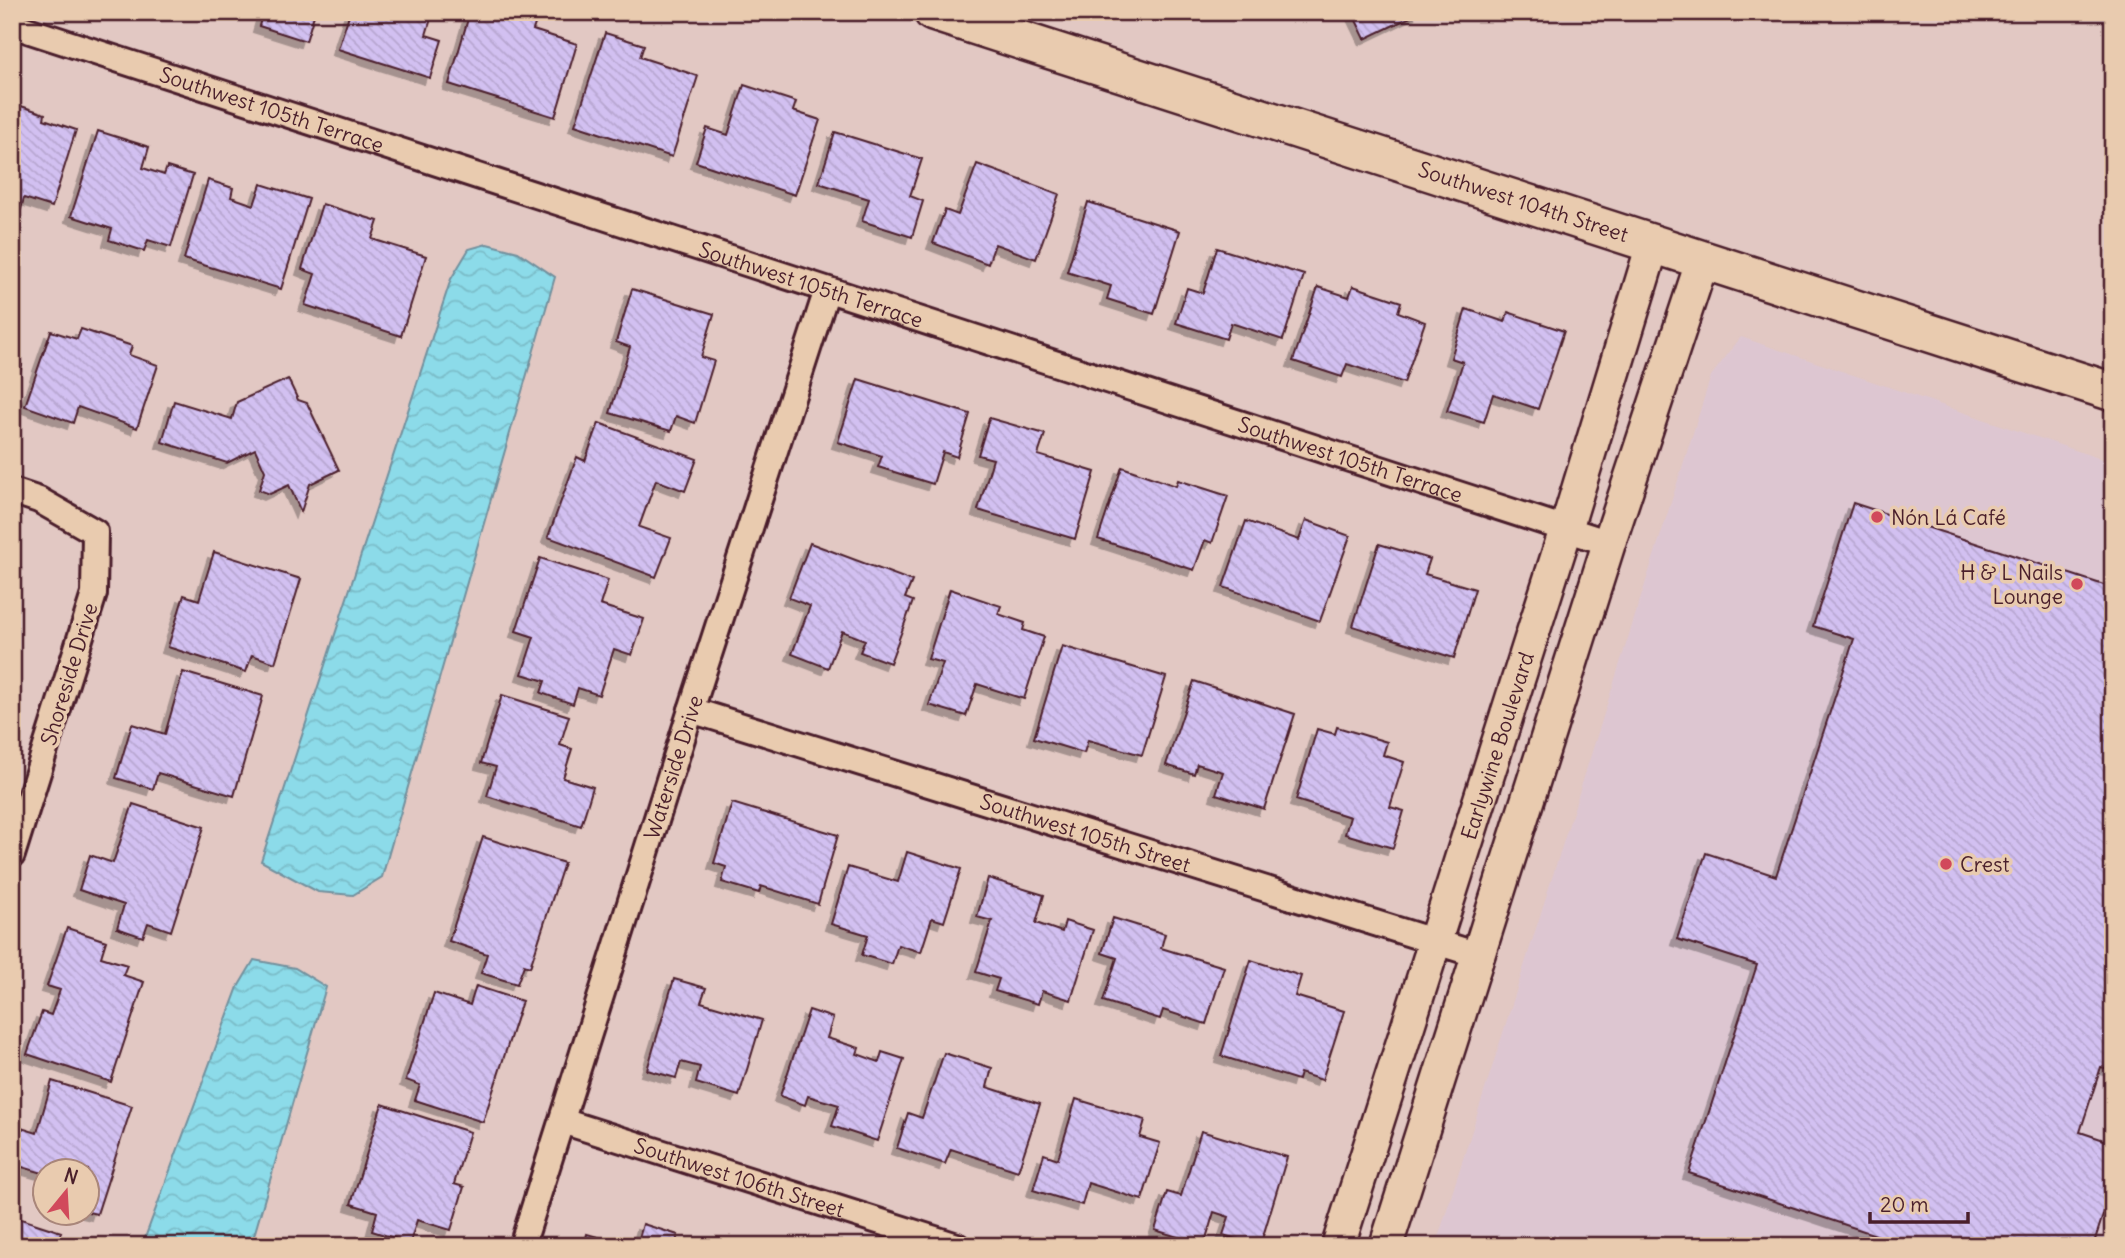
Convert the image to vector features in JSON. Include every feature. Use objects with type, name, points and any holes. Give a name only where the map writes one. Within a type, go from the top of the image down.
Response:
[{"type":"main road","name":"Southwest 104th Street","points":[[939,13],[989,21],[1653,244],[2113,392]]},
{"type":"street","name":"Southwest 105th Terrace","points":[[12,25],[1609,543]]},
{"type":"street","name":"Earlywine Boulevard","points":[[1338,1246],[1566,529],[1653,244]]},
{"type":"street","name":"Earlywine Boulevard","points":[[1386,1246],[1609,543],[1703,259]]},
{"type":"street","name":"Waterside Drive","points":[[522,1246],[827,290]]},
{"type":"street","name":"Shoreside Drive","points":[[12,491],[39,500],[95,531],[94,594],[12,855]]},
{"type":"street","name":"Southwest 105th Street","points":[[691,710],[1478,955]]},
{"type":"street","name":"Southwest 106th Street","points":[[562,1121],[957,1246]]},
{"type":"shaded area","points":[[1741,337],[2113,463],[2113,1246],[1453,1246],[1437,1241],[1711,376]]},
{"type":"water","points":[[487,244],[518,252],[555,277],[382,877],[353,895],[318,892],[261,861],[451,279],[469,249]]},
{"type":"water","points":[[254,960],[295,968],[326,987],[251,1246],[142,1246],[238,987]]},
{"type":"building","points":[[263,12],[315,12],[306,41],[259,26]]},
{"type":"building","points":[[350,12],[433,12],[426,35],[442,40],[430,78],[338,49]]},
{"type":"building","points":[[470,12],[500,19],[502,12],[518,12],[537,18],[533,30],[577,44],[555,117],[449,84]]},
{"type":"building","points":[[1352,12],[1421,12],[1365,39]]},
{"type":"building","points":[[605,33],[644,45],[640,57],[698,76],[672,157],[575,125]]},
{"type":"building","points":[[744,85],[796,102],[793,111],[820,120],[795,195],[696,162],[707,128],[728,135]]},
{"type":"building","points":[[12,103],[45,114],[44,119],[76,130],[52,207],[24,198],[21,209],[12,206]]},
{"type":"building","points":[[98,131],[149,147],[143,168],[164,175],[167,167],[193,175],[171,247],[148,240],[144,251],[109,240],[112,229],[71,216]]},
{"type":"building","points":[[835,132],[922,159],[910,196],[923,201],[912,237],[862,221],[869,199],[819,183]]},
{"type":"building","points":[[977,164],[1059,194],[1036,259],[995,244],[988,264],[933,243],[945,210],[958,215]]},
{"type":"building","points":[[208,180],[233,188],[231,197],[254,205],[261,184],[309,199],[281,289],[184,259]]},
{"type":"building","points":[[1088,202],[1180,231],[1154,314],[1107,299],[1111,286],[1067,272]]},
{"type":"building","points":[[322,204],[378,221],[372,239],[426,256],[401,336],[305,305],[315,274],[302,269]]},
{"type":"building","points":[[1217,248],[1304,275],[1283,340],[1231,323],[1226,339],[1176,323],[1187,288],[1203,293]]},
{"type":"building","points":[[1353,286],[1401,302],[1398,312],[1425,322],[1404,383],[1347,364],[1342,377],[1293,361],[1318,287],[1349,297]]},
{"type":"building","points":[[632,289],[714,314],[701,357],[714,361],[695,423],[676,416],[671,431],[610,413],[630,347],[616,342]]},
{"type":"building","points":[[1466,309],[1505,322],[1508,312],[1564,331],[1538,409],[1493,394],[1484,422],[1447,411],[1463,362],[1451,358]]},
{"type":"building","points":[[81,329],[132,346],[129,355],[158,365],[137,428],[78,407],[73,423],[25,406],[51,331],[77,339]]},
{"type":"building","points":[[12,362],[22,365],[12,397]]},
{"type":"building","points":[[288,379],[298,400],[307,403],[339,470],[310,484],[301,512],[289,485],[270,494],[259,490],[265,471],[255,449],[227,463],[162,442],[174,401],[232,419],[237,402]]},
{"type":"building","points":[[858,379],[970,414],[957,457],[943,452],[933,484],[878,467],[882,456],[838,442]]},
{"type":"building","points":[[989,418],[1045,434],[1038,455],[1095,472],[1075,539],[978,510],[993,459],[978,455]]},
{"type":"building","points":[[599,423],[697,459],[685,491],[656,480],[639,527],[671,538],[656,577],[548,537],[577,457],[585,461]]},
{"type":"building","points":[[1122,467],[1176,486],[1178,480],[1228,496],[1212,543],[1205,540],[1194,570],[1098,539]]},
{"type":"building","name":"Crest","points":[[1853,503],[2113,588],[2113,1070],[2101,1067],[2080,1132],[2113,1143],[2113,1184],[2093,1246],[1909,1246],[1689,1173],[1757,965],[1677,939],[1706,853],[1776,876],[1854,639],[1813,626]]},
{"type":"building","points":[[1306,520],[1350,536],[1320,621],[1223,587],[1246,521],[1299,540]]},
{"type":"building","points":[[810,543],[912,581],[905,598],[913,601],[890,663],[860,652],[865,640],[842,631],[828,668],[792,654],[810,606],[789,598]]},
{"type":"building","points":[[1379,544],[1430,559],[1425,574],[1475,589],[1454,658],[1353,626]]},
{"type":"building","points":[[214,552],[301,579],[275,663],[252,655],[246,672],[168,647],[184,595],[199,600]]},
{"type":"building","points":[[540,558],[608,580],[600,605],[644,619],[632,655],[614,649],[599,695],[578,688],[573,704],[541,693],[545,681],[522,674],[534,637],[516,631]]},
{"type":"building","points":[[12,566],[21,569],[12,596]]},
{"type":"building","points":[[950,589],[1001,606],[998,614],[1025,623],[1023,630],[1044,637],[1024,699],[977,684],[966,716],[929,705],[943,663],[928,659]]},
{"type":"building","points":[[1062,646],[1166,677],[1142,755],[1088,740],[1084,753],[1034,738]]},
{"type":"building","points":[[183,672],[263,696],[234,796],[158,773],[153,789],[116,778],[132,724],[165,734]]},
{"type":"building","points":[[1194,681],[1295,714],[1264,809],[1216,794],[1223,772],[1197,764],[1194,774],[1166,765]]},
{"type":"building","points":[[502,695],[569,716],[560,745],[572,749],[563,778],[593,787],[581,826],[487,796],[496,767],[481,763]]},
{"type":"building","points":[[1337,727],[1387,742],[1383,755],[1404,762],[1390,807],[1404,811],[1393,848],[1345,834],[1350,817],[1296,800],[1317,729],[1335,734]]},
{"type":"building","points":[[732,803],[838,835],[818,904],[761,886],[759,893],[722,882],[726,867],[714,863]]},
{"type":"building","points":[[133,804],[204,827],[171,931],[148,923],[143,937],[117,928],[124,905],[79,890],[90,855],[113,863]]},
{"type":"building","points":[[483,837],[564,863],[530,967],[524,965],[517,984],[481,973],[487,954],[449,941]]},
{"type":"building","points":[[907,852],[961,869],[944,922],[932,918],[921,952],[898,945],[892,964],[862,955],[868,935],[831,924],[848,867],[898,882]]},
{"type":"building","points":[[988,878],[1044,895],[1036,923],[1062,932],[1065,921],[1093,930],[1071,1000],[1042,991],[1038,1004],[995,991],[999,979],[976,972],[992,921],[977,917]]},
{"type":"building","points":[[1113,918],[1165,934],[1161,948],[1224,967],[1206,1024],[1163,1010],[1160,1019],[1103,1001],[1117,958],[1102,953]]},
{"type":"building","points":[[67,928],[106,941],[101,957],[127,965],[123,975],[144,982],[111,1082],[27,1054],[42,1012],[51,1015],[60,990],[47,986]]},
{"type":"building","points":[[1251,960],[1301,976],[1295,996],[1344,1011],[1322,1080],[1300,1073],[1298,1080],[1221,1056]]},
{"type":"building","points":[[674,979],[706,988],[701,1002],[762,1020],[739,1096],[696,1083],[700,1067],[681,1062],[676,1078],[647,1070]]},
{"type":"building","points":[[476,986],[522,1001],[483,1122],[415,1100],[420,1085],[406,1080],[434,993],[470,1005]]},
{"type":"building","points":[[809,1010],[833,1018],[827,1038],[859,1048],[857,1054],[879,1062],[882,1052],[904,1059],[877,1141],[832,1126],[839,1105],[808,1096],[805,1105],[780,1096]]},
{"type":"building","points":[[944,1053],[992,1068],[987,1087],[1040,1104],[1018,1171],[951,1149],[945,1164],[897,1148],[908,1113],[922,1118]]},
{"type":"building","points":[[52,1081],[132,1106],[102,1199],[102,1156],[32,1156],[32,1170],[12,1164],[12,1125],[37,1133]]},
{"type":"building","points":[[1076,1099],[1145,1120],[1140,1137],[1160,1143],[1142,1200],[1088,1183],[1082,1205],[1033,1190],[1044,1154],[1058,1159]]},
{"type":"building","points":[[382,1104],[470,1132],[454,1184],[464,1187],[451,1230],[417,1220],[410,1243],[372,1231],[377,1212],[351,1204]]},
{"type":"building","points":[[1201,1131],[1287,1157],[1260,1246],[1223,1235],[1229,1217],[1214,1212],[1204,1245],[1155,1230],[1167,1192],[1181,1196]]},
{"type":"building","points":[[12,1216],[32,1223],[32,1226],[43,1226],[61,1232],[56,1246],[12,1246]]},
{"type":"building","points":[[643,1224],[678,1235],[675,1246],[637,1246]]},
{"type":"building","points":[[587,1234],[629,1246],[584,1246]]},
{"type":"place","name":"Nón Lá Café","points":[[1877,517]]},
{"type":"place","name":"H & L Nails Lounge","points":[[2077,584]]},
{"type":"place","name":"Crest","points":[[1946,864]]}]
